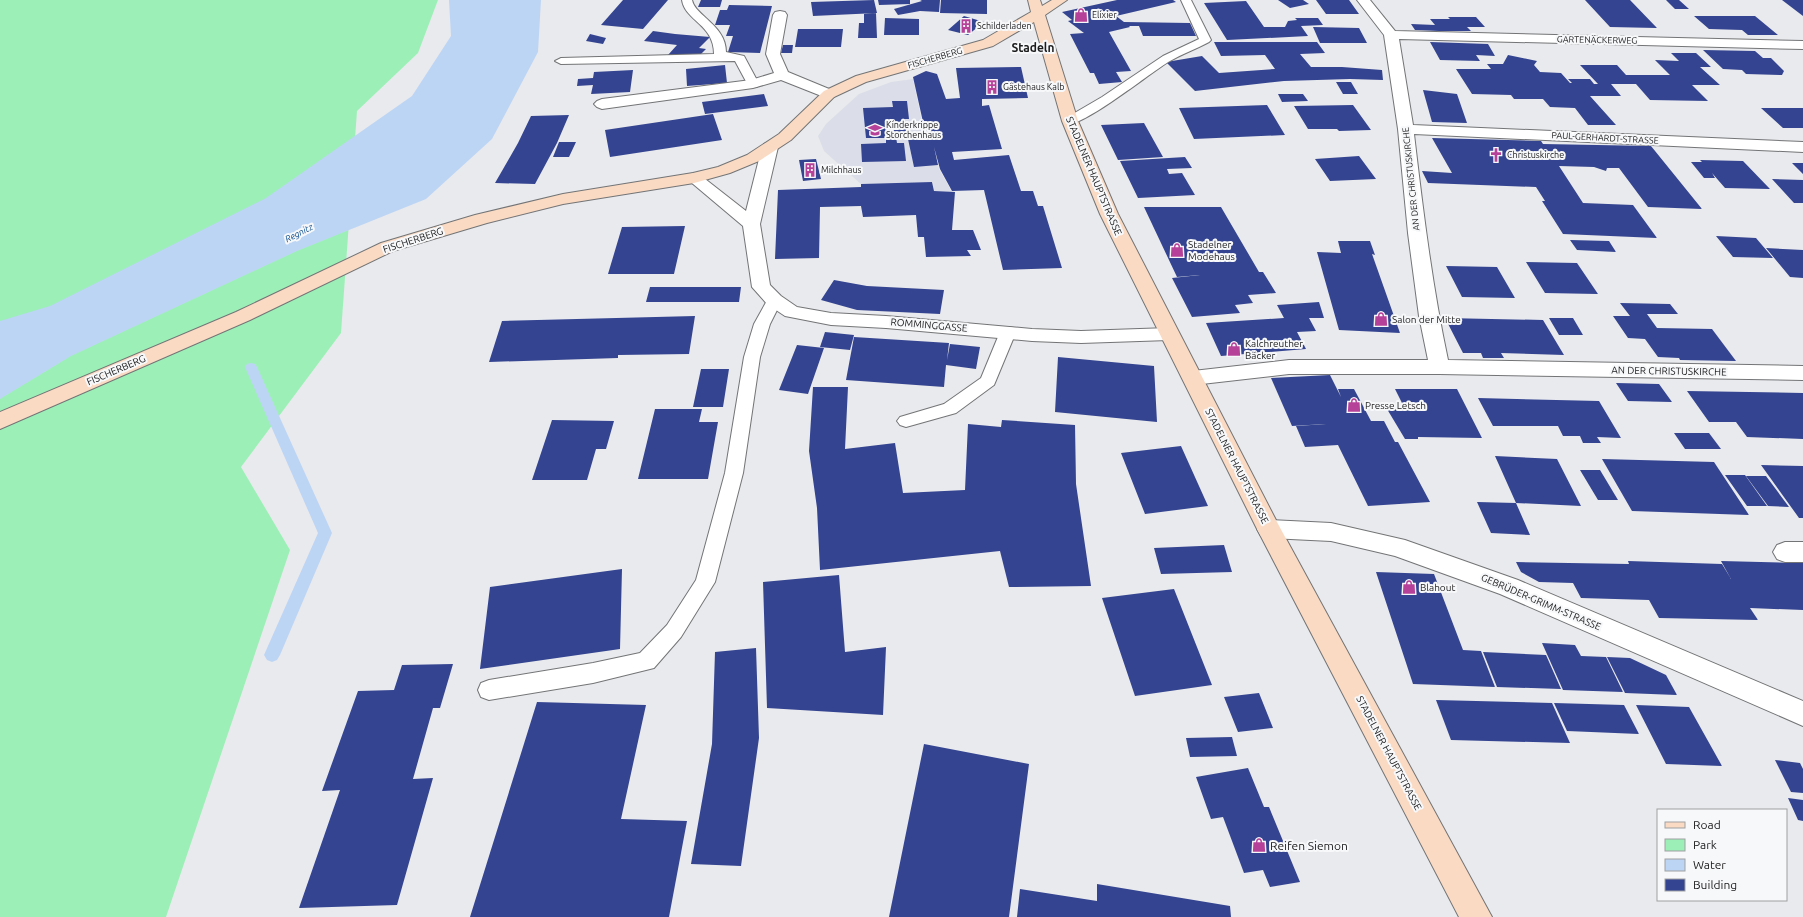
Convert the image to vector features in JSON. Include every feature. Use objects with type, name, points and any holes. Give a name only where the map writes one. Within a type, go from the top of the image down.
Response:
[{"type":"main road","name":"FISCHERBERG","points":[[0,421],[243,316],[387,247],[481,219],[563,199],[694,178],[724,170],[753,158],[785,138],[829,94],[861,79],[988,43],[1036,7],[1061,0]]},
{"type":"main road","name":"STADELNER HAUPTSTRASSE","points":[[1036,7],[1070,121],[1109,214],[1269,529],[1476,917]]},
{"type":"street","points":[[1363,0],[1392,35]]},
{"type":"street","points":[[780,15],[773,54],[782,74]]},
{"type":"street","name":"GARTENÄCKERWEG","points":[[1392,35],[1803,45]]},
{"type":"street","name":"AN DER CHRISTUSKIRCHE","points":[[1392,35],[1406,129],[1417,233],[1429,316],[1439,367]]},
{"type":"street","points":[[602,104],[753,84],[782,74],[829,94]]},
{"type":"street","name":"PAUL-GERHARDT-STRASSE","points":[[1406,129],[1803,147]]},
{"type":"street","name":"ROMMINGGASSE","points":[[770,147],[751,224],[761,287],[774,300],[792,312],[831,319],[1081,337],[1169,334]]},
{"type":"street","points":[[694,178],[751,224]]},
{"type":"street","name":"AN DER CHRISTUSKIRCHE","points":[[1193,378],[1234,372],[1289,367],[1439,367],[1803,373]]},
{"type":"street","name":"GEBRÜDER-GRIMM-STRASSE","points":[[1269,529],[1331,532],[1397,546],[1509,587],[1803,714]]},
{"type":"lane","points":[[687,0],[686,3],[688,7],[700,17],[719,39],[721,46],[720,54],[738,57]]},
{"type":"lane","points":[[1070,121],[1106,100],[1146,71],[1167,58],[1205,40],[1186,0]]},
{"type":"lane","points":[[561,61],[738,57]]},
{"type":"lane","points":[[738,57],[753,84]]},
{"type":"lane","points":[[489,690],[593,674],[646,661],[674,631],[705,582],[734,473],[752,357],[762,324],[774,300]]},
{"type":"lane","points":[[906,422],[950,408],[988,381],[1008,332]]},
{"type":"shaded area","name":"Kinderkrippe Storchenhaus","points":[[913,79],[922,122],[926,122],[939,169],[952,192],[934,191],[933,182],[861,184],[824,151],[818,136],[826,124],[859,94],[891,82]]},
{"type":"green space","points":[[0,0],[438,0],[418,53],[357,111],[341,333],[241,467],[290,550],[166,917],[0,917]]},
{"type":"water","name":"Regnitz","points":[[449,0],[541,0],[538,52],[492,139],[426,199],[297,251],[71,356],[0,399],[0,321],[50,306],[266,198],[412,96],[451,36]]},
{"type":"building","points":[[623,0],[668,0],[643,29],[601,25]]},
{"type":"building","points":[[701,0],[722,0],[720,7],[698,7]]},
{"type":"building","points":[[874,0],[877,13],[813,16],[811,2]]},
{"type":"building","points":[[878,0],[910,0],[910,4],[879,5]]},
{"type":"building","points":[[920,0],[940,0],[939,12],[920,11],[898,15],[894,9],[922,1]]},
{"type":"building","points":[[941,0],[987,0],[987,14],[940,13]]},
{"type":"building","points":[[1117,0],[1173,0],[1176,2],[1116,16],[1124,22],[1190,23],[1196,36],[1143,36],[1139,26],[1129,26],[1130,27],[1109,32],[1131,71],[1116,72],[1122,82],[1099,84],[1094,73],[1090,73],[1070,34],[1084,33],[1068,21],[1072,20],[1062,12]]},
{"type":"building","points":[[1278,0],[1303,0],[1309,4],[1290,8]]},
{"type":"building","points":[[1316,0],[1349,0],[1359,14],[1326,14]]},
{"type":"building","points":[[1585,0],[1630,0],[1657,28],[1610,27]]},
{"type":"building","points":[[1666,0],[1679,0],[1689,9],[1675,9]]},
{"type":"building","points":[[1782,0],[1803,0],[1803,16]]},
{"type":"building","points":[[1246,1],[1264,27],[1285,27],[1288,21],[1297,20],[1295,18],[1318,18],[1323,25],[1301,26],[1308,36],[1227,40],[1204,3]]},
{"type":"building","points":[[729,5],[772,6],[760,53],[728,52],[733,36],[726,36],[730,25],[715,25],[720,10],[727,10]]},
{"type":"building","points":[[876,13],[877,38],[858,38],[859,23],[864,23],[864,14]]},
{"type":"building","name":"Schilderladen","points":[[964,16],[984,22],[968,35],[948,30]]},
{"type":"building","points":[[1694,16],[1755,16],[1778,35],[1748,35],[1742,30],[1709,29]]},
{"type":"building","points":[[1448,17],[1476,17],[1485,27],[1467,27],[1471,31],[1439,31],[1415,30],[1411,24],[1435,25],[1430,19],[1450,19]]},
{"type":"building","points":[[885,18],[919,19],[919,35],[884,35]]},
{"type":"building","points":[[1313,27],[1359,28],[1367,43],[1320,43]]},
{"type":"building","points":[[798,29],[843,29],[841,47],[795,47]]},
{"type":"building","points":[[653,31],[710,37],[699,48],[706,49],[698,57],[668,55],[677,45],[644,41]]},
{"type":"building","points":[[590,34],[606,38],[603,44],[586,41]]},
{"type":"building","points":[[1214,42],[1317,42],[1325,53],[1300,54],[1311,67],[1342,67],[1382,70],[1383,80],[1350,79],[1284,81],[1195,91],[1166,62],[1202,56],[1219,73],[1275,69],[1265,55],[1221,56]]},
{"type":"building","points":[[1430,42],[1488,44],[1495,56],[1476,55],[1480,61],[1440,60]]},
{"type":"building","points":[[783,45],[793,45],[792,53],[781,53]]},
{"type":"building","points":[[1703,50],[1755,51],[1763,58],[1771,58],[1784,71],[1782,75],[1746,74],[1742,70],[1723,69]]},
{"type":"building","points":[[1671,53],[1696,53],[1711,67],[1700,67],[1720,85],[1692,85],[1708,101],[1650,100],[1636,84],[1611,84],[1621,96],[1590,96],[1616,125],[1588,125],[1575,108],[1550,107],[1543,99],[1514,99],[1511,95],[1472,94],[1456,69],[1491,69],[1487,64],[1503,64],[1508,55],[1537,61],[1534,65],[1540,72],[1561,73],[1570,83],[1572,83],[1568,79],[1590,79],[1594,84],[1598,84],[1580,65],[1617,65],[1626,75],[1670,75],[1655,60],[1679,61]]},
{"type":"building","points":[[725,65],[727,83],[687,86],[686,69]]},
{"type":"building","points":[[1021,67],[1028,98],[982,99],[982,106],[989,105],[1002,149],[952,152],[954,160],[1009,155],[1021,191],[1033,191],[1038,206],[1043,206],[1062,268],[1003,270],[984,190],[952,191],[940,169],[934,147],[938,165],[914,167],[908,139],[931,138],[927,121],[923,122],[913,77],[926,71],[937,74],[946,99],[960,98],[956,68]]},
{"type":"building","points":[[633,70],[630,92],[591,94],[593,85],[577,86],[578,79],[593,78],[594,72]]},
{"type":"building","points":[[1336,82],[1351,82],[1358,94],[1343,94]]},
{"type":"building","points":[[1423,90],[1457,94],[1467,123],[1432,122]]},
{"type":"building","points":[[764,94],[768,106],[705,114],[702,102]]},
{"type":"building","points":[[1278,94],[1303,94],[1308,101],[1282,102]]},
{"type":"building","points":[[892,101],[907,101],[909,119],[905,119],[907,137],[896,137],[897,143],[904,143],[906,161],[862,162],[861,144],[886,143],[886,138],[866,138],[863,108],[893,107]]},
{"type":"building","points":[[1267,105],[1285,135],[1194,139],[1179,108]]},
{"type":"building","points":[[1353,105],[1371,130],[1339,131],[1337,129],[1308,129],[1294,106]]},
{"type":"building","points":[[1761,108],[1803,108],[1803,128],[1783,128]]},
{"type":"building","points":[[713,114],[722,140],[610,157],[605,130]]},
{"type":"building","points":[[569,115],[557,143],[535,184],[495,183],[518,143],[531,116]]},
{"type":"building","points":[[1144,123],[1163,157],[1118,160],[1101,125]]},
{"type":"building","points":[[1432,138],[1541,141],[1543,144],[1651,146],[1702,209],[1648,207],[1619,168],[1607,168],[1606,171],[1594,167],[1559,166],[1583,203],[1633,205],[1657,238],[1563,234],[1542,201],[1545,201],[1536,187],[1428,183],[1422,171],[1452,173]]},
{"type":"building","points":[[559,142],[576,142],[569,157],[553,157]]},
{"type":"building","points":[[1359,156],[1376,179],[1330,181],[1315,159]]},
{"type":"building","points":[[1185,157],[1192,168],[1167,169],[1169,174],[1182,173],[1195,195],[1138,198],[1120,161]]},
{"type":"building","name":"Milchhaus","points":[[816,159],[821,179],[803,181],[799,160]]},
{"type":"building","points":[[1700,160],[1743,161],[1770,189],[1725,188],[1712,173],[1715,178],[1704,178],[1691,162],[1702,162]]},
{"type":"building","points":[[1792,163],[1803,163],[1803,174]]},
{"type":"building","points":[[1772,179],[1803,180],[1803,203],[1794,203]]},
{"type":"building","points":[[932,182],[934,191],[955,192],[952,230],[973,230],[981,250],[967,250],[971,256],[926,257],[924,237],[918,237],[916,215],[863,217],[861,206],[820,207],[819,258],[775,259],[778,190],[861,187],[861,184]]},
{"type":"building","points":[[1144,207],[1221,207],[1259,272],[1263,272],[1276,293],[1248,295],[1253,303],[1235,305],[1240,313],[1192,317],[1172,278],[1200,275],[1177,277]]},
{"type":"building","points":[[685,226],[674,274],[608,274],[622,227]]},
{"type":"building","points":[[1716,236],[1756,238],[1773,258],[1733,257]]},
{"type":"building","points":[[1570,240],[1609,241],[1616,252],[1577,250]]},
{"type":"building","points":[[1338,241],[1370,241],[1375,255],[1372,254],[1400,333],[1339,330],[1317,252],[1341,253]]},
{"type":"building","points":[[1766,248],[1803,250],[1803,278],[1790,277]]},
{"type":"building","points":[[1526,262],[1577,263],[1598,294],[1545,293]]},
{"type":"building","points":[[1446,266],[1497,267],[1515,298],[1462,297]]},
{"type":"building","points":[[834,280],[867,286],[944,290],[940,314],[857,310],[821,300]]},
{"type":"building","points":[[650,287],[741,287],[739,302],[646,302]]},
{"type":"building","points":[[1319,302],[1324,318],[1309,318],[1316,331],[1297,332],[1306,349],[1221,356],[1206,323],[1284,318],[1277,305]]},
{"type":"building","points":[[1620,303],[1670,304],[1678,314],[1647,314],[1657,328],[1712,329],[1736,361],[1680,360],[1679,358],[1658,357],[1645,339],[1628,338],[1613,316],[1630,316]]},
{"type":"building","points":[[695,316],[689,354],[618,355],[618,358],[489,362],[502,321]]},
{"type":"building","points":[[1445,318],[1543,320],[1564,355],[1501,353],[1504,358],[1483,358],[1481,353],[1463,353]]},
{"type":"building","points":[[1549,318],[1573,318],[1583,335],[1559,335]]},
{"type":"building","points":[[825,332],[854,335],[850,350],[820,347]]},
{"type":"building","points":[[854,337],[949,343],[947,360],[950,344],[980,347],[976,369],[946,365],[944,387],[846,380]]},
{"type":"building","points":[[797,345],[824,348],[808,394],[779,390]]},
{"type":"building","points":[[1058,357],[1154,366],[1157,422],[1055,412]]},
{"type":"building","points":[[701,369],[729,369],[723,407],[693,407]]},
{"type":"building","points":[[1330,375],[1341,397],[1338,389],[1354,389],[1371,421],[1384,421],[1395,442],[1398,442],[1430,502],[1368,506],[1338,445],[1305,447],[1296,426],[1326,424],[1292,426],[1271,378]]},
{"type":"building","points":[[1616,383],[1659,384],[1672,402],[1628,401]]},
{"type":"building","points":[[813,387],[848,387],[845,449],[895,443],[903,493],[965,490],[968,424],[1001,427],[1002,420],[1075,425],[1076,484],[1091,586],[1009,587],[1000,551],[820,570],[817,508],[809,451]]},
{"type":"building","points":[[1395,389],[1457,389],[1482,438],[1418,437],[1418,439],[1405,439],[1387,409],[1405,409]]},
{"type":"building","points":[[1687,391],[1803,393],[1803,439],[1747,437],[1736,422],[1709,422]]},
{"type":"building","points":[[1478,398],[1599,401],[1621,438],[1597,437],[1601,443],[1583,443],[1580,436],[1563,436],[1558,426],[1493,426]]},
{"type":"building","points":[[655,409],[702,409],[699,422],[718,422],[708,479],[638,479]]},
{"type":"building","points":[[552,420],[614,421],[606,449],[596,449],[587,480],[532,480]]},
{"type":"building","points":[[1674,433],[1709,433],[1721,449],[1685,449]]},
{"type":"building","points":[[1181,446],[1208,506],[1145,514],[1121,453]]},
{"type":"building","points":[[1495,456],[1557,459],[1581,506],[1516,503]]},
{"type":"building","points":[[1602,459],[1714,462],[1749,515],[1632,511]]},
{"type":"building","points":[[1761,465],[1803,466],[1803,518],[1799,518]]},
{"type":"building","points":[[1580,470],[1600,470],[1618,500],[1598,500]]},
{"type":"building","points":[[1725,475],[1745,475],[1767,506],[1747,506]]},
{"type":"building","points":[[1746,476],[1766,476],[1789,507],[1768,506]]},
{"type":"building","points":[[1477,502],[1516,503],[1530,535],[1491,533]]},
{"type":"building","points":[[1224,545],[1232,572],[1161,574],[1154,548]]},
{"type":"building","points":[[1628,561],[1722,564],[1731,579],[1721,561],[1803,563],[1803,610],[1750,608],[1758,620],[1659,618],[1649,600],[1581,598],[1573,583],[1539,582],[1521,572],[1516,562],[1629,564]]},
{"type":"building","points":[[622,569],[620,649],[480,669],[490,587]]},
{"type":"building","points":[[1376,572],[1434,574],[1463,650],[1481,651],[1495,687],[1413,684]]},
{"type":"building","points":[[839,575],[845,652],[886,647],[883,715],[767,708],[763,582]]},
{"type":"building","points":[[1174,589],[1212,685],[1135,696],[1102,598]]},
{"type":"building","points":[[1542,643],[1575,645],[1581,656],[1606,657],[1623,692],[1563,690]]},
{"type":"building","points":[[756,648],[759,738],[741,866],[691,864],[712,744],[715,652]]},
{"type":"building","points":[[1483,652],[1546,655],[1561,689],[1497,687]]},
{"type":"building","points":[[1607,657],[1630,658],[1666,675],[1677,695],[1625,693]]},
{"type":"building","points":[[453,664],[440,708],[433,708],[413,779],[433,778],[397,905],[299,908],[340,790],[322,791],[358,691],[394,690],[402,665]]},
{"type":"building","points":[[1259,693],[1273,728],[1238,732],[1224,697]]},
{"type":"building","points":[[1436,700],[1552,703],[1570,743],[1451,740]]},
{"type":"building","points":[[537,702],[646,705],[621,819],[687,821],[669,917],[470,917]]},
{"type":"building","points":[[1554,703],[1624,705],[1639,734],[1567,731]]},
{"type":"building","points":[[1636,705],[1689,707],[1722,766],[1666,764]]},
{"type":"building","points":[[1232,737],[1237,756],[1190,757],[1186,738]]},
{"type":"building","points":[[924,744],[1029,764],[1009,917],[889,917]]},
{"type":"building","points":[[1775,760],[1800,763],[1803,769],[1803,793],[1791,792]]},
{"type":"building","name":"Reifen Siemon","points":[[1248,768],[1264,807],[1269,807],[1300,882],[1270,887],[1263,870],[1244,873],[1223,817],[1211,819],[1196,777]]},
{"type":"building","points":[[1788,798],[1803,800],[1803,821],[1798,820]]},
{"type":"building","points":[[1097,884],[1230,906],[1231,917],[1017,917],[1020,889],[1097,901]]},
{"type":"waterway","points":[[251,367],[325,533],[272,655]]},
{"type":"place","name":"Elixier","points":[[1081,15]]},
{"type":"place","name":"Schilderladen","points":[[966,26]]},
{"type":"place","name":"Gästehaus Kalb","points":[[992,87]]},
{"type":"place","name":"Kinderkrippe Storchenhaus","points":[[875,130]]},
{"type":"place","name":"Christuskirche","points":[[1496,155]]},
{"type":"place","name":"Milchhaus","points":[[810,170]]},
{"type":"place","name":"Stadelner Modehaus","points":[[1177,250]]},
{"type":"place","name":"Salon der Mitte","points":[[1381,319]]},
{"type":"place","name":"Kalchreuther Bäcker","points":[[1234,349]]},
{"type":"place","name":"Presse Letsch","points":[[1354,405]]},
{"type":"place","name":"Blahout","points":[[1409,587]]},
{"type":"place","name":"Reifen Siemon","points":[[1259,845]]},
{"type":"district","name":"Stadeln","points":[[1033,47]]}]
